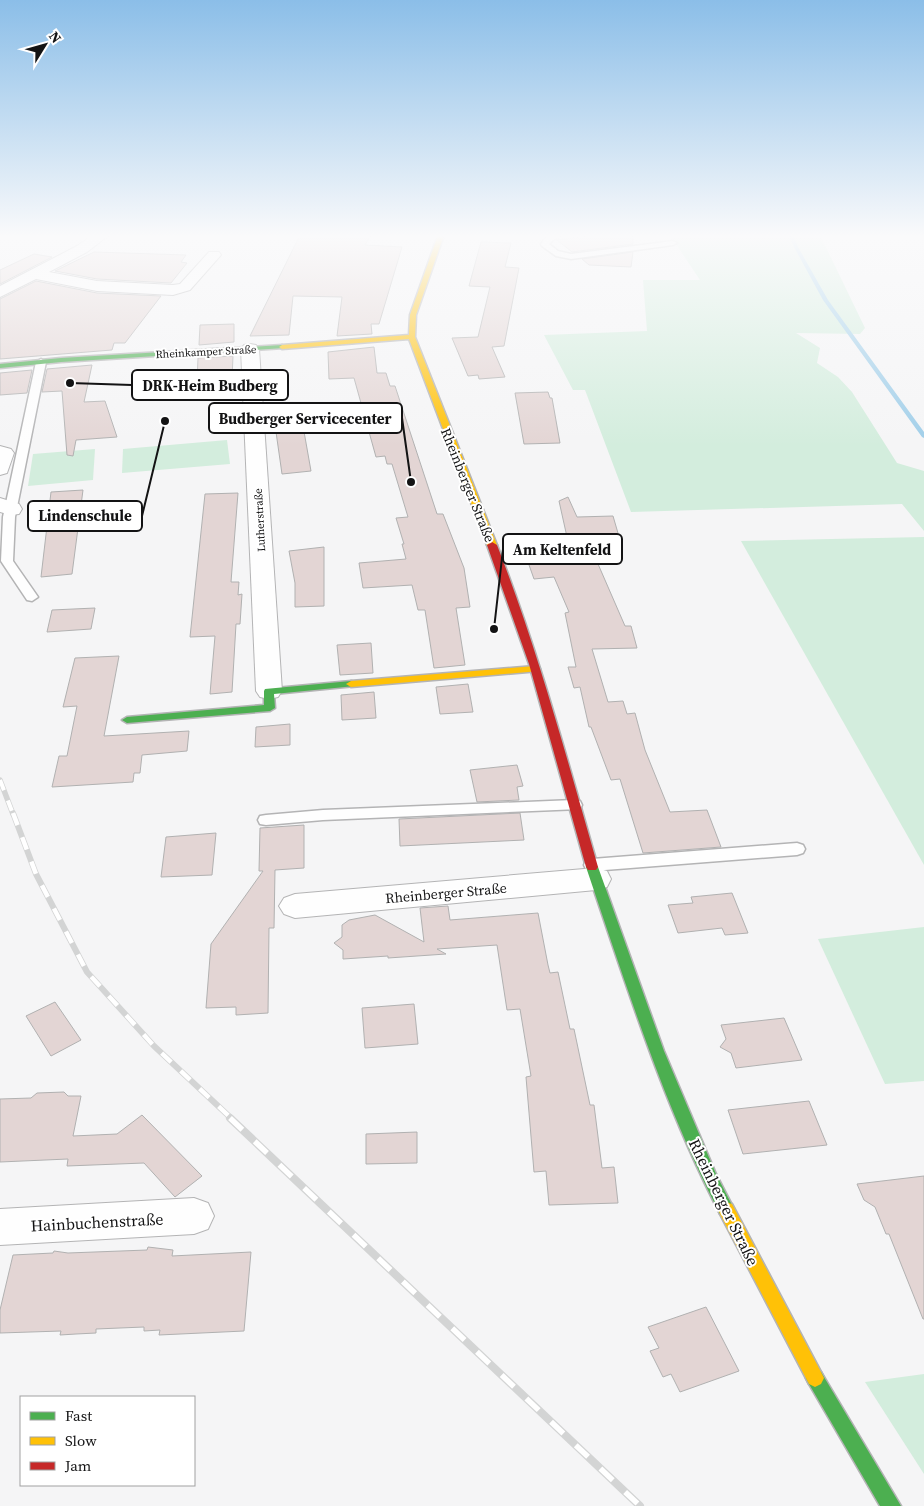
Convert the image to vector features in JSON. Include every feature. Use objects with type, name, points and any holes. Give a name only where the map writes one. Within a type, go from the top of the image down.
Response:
[{"type":"main road","name":"Rheinberger Straße","points":[[416,305],[412,315],[412,337],[502,569],[535,669],[594,872],[657,1051],[709,1178],[824,1394],[891,1506]]},
{"type":"main road","name":"Rheinkamper Straße","points":[[0,366],[412,337]]},
{"type":"main road","points":[[127,720],[270,708],[269,691],[535,669]]},
{"type":"street","name":"Lutherstraße","points":[[250,349],[269,691]]},
{"type":"street","points":[[0,452],[4,453],[0,469]]},
{"type":"street","name":"Rheinberger Straße","points":[[295,906],[594,872]]},
{"type":"street","name":"Hainbuchenstraße","points":[[0,1228],[194,1216]]},
{"type":"lane","points":[[32,597],[7,561],[5,507],[41,362]]},
{"type":"lane","points":[[266,820],[323,815],[574,805]]},
{"type":"lane","points":[[594,872],[796,849]]},
{"type":"green space","points":[[645,305],[854,305],[865,328],[860,334],[796,333],[820,348],[817,363],[838,377],[852,392],[897,463],[924,471],[924,531],[902,504],[631,512],[585,390],[573,390],[544,335],[647,331]]},
{"type":"green space","points":[[227,440],[230,464],[122,473],[123,449]]},
{"type":"green space","points":[[95,449],[93,480],[28,486],[33,454]]},
{"type":"green space","points":[[924,537],[924,865],[741,541]]},
{"type":"green space","points":[[924,927],[924,1081],[885,1084],[818,939]]},
{"type":"green space","points":[[924,1374],[924,1474],[865,1382]]},
{"type":"building","points":[[0,305],[154,305],[125,343],[114,343],[112,350],[0,359]]},
{"type":"building","points":[[265,305],[292,305],[289,335],[250,336]]},
{"type":"building","points":[[341,305],[385,305],[379,324],[371,324],[372,334],[337,336]]},
{"type":"building","points":[[486,305],[512,305],[504,346],[492,347],[505,377],[479,379],[478,375],[468,376],[452,338],[478,337]]},
{"type":"building","points":[[234,324],[234,342],[199,345],[200,325]]},
{"type":"building","points":[[374,347],[377,373],[386,373],[390,386],[395,386],[437,514],[443,514],[464,568],[470,607],[456,608],[465,665],[434,668],[425,610],[418,610],[412,585],[363,588],[359,563],[406,559],[402,544],[404,544],[396,518],[408,517],[392,464],[387,464],[385,456],[376,457],[354,378],[329,379],[328,352]]},
{"type":"building","points":[[233,356],[232,379],[197,381],[198,358]]},
{"type":"building","points":[[92,365],[84,402],[105,401],[117,437],[76,440],[73,456],[67,455],[62,391],[42,392],[47,369]]},
{"type":"building","points":[[32,370],[27,393],[0,395],[0,373]]},
{"type":"building","points":[[548,392],[550,398],[552,398],[560,443],[524,444],[515,393]]},
{"type":"building","points":[[300,409],[311,471],[282,474],[273,411]]},
{"type":"building","points":[[83,490],[72,574],[41,577],[51,492]]},
{"type":"building","points":[[238,493],[231,582],[239,582],[238,595],[242,594],[240,624],[236,624],[232,692],[210,694],[215,636],[190,637],[205,494]]},
{"type":"building","points":[[568,497],[577,517],[613,516],[620,540],[588,541],[625,626],[631,626],[637,648],[592,649],[608,702],[623,701],[627,714],[635,713],[645,750],[670,812],[707,810],[721,847],[643,853],[620,779],[611,780],[591,727],[589,727],[580,687],[574,688],[568,667],[576,667],[565,613],[569,612],[554,577],[534,579],[523,548],[569,546],[559,501]]},
{"type":"building","points":[[324,547],[324,606],[295,607],[295,583],[289,551]]},
{"type":"building","points":[[95,608],[91,629],[47,632],[52,610]]},
{"type":"building","points":[[371,643],[373,673],[340,675],[337,645]]},
{"type":"building","points":[[119,656],[104,736],[189,731],[187,751],[142,755],[140,773],[134,773],[133,782],[52,787],[59,756],[67,756],[77,706],[63,707],[75,658]]},
{"type":"building","points":[[468,684],[473,712],[440,714],[436,687]]},
{"type":"building","points":[[374,692],[376,718],[342,720],[341,695]]},
{"type":"building","points":[[290,724],[290,745],[255,747],[256,727]]},
{"type":"building","points":[[517,765],[523,786],[517,787],[519,800],[477,802],[470,770]]},
{"type":"building","points":[[520,813],[524,840],[400,846],[399,819]]},
{"type":"building","points":[[304,825],[304,868],[275,870],[274,928],[269,928],[268,1013],[236,1015],[236,1007],[206,1008],[211,944],[263,871],[259,871],[260,828]]},
{"type":"building","points":[[216,833],[212,875],[161,877],[166,837]]},
{"type":"building","points":[[732,893],[748,933],[725,935],[722,928],[678,933],[668,905],[693,903],[691,897]]},
{"type":"building","points":[[448,906],[450,920],[538,913],[550,973],[558,972],[570,1029],[574,1029],[590,1105],[594,1105],[602,1168],[614,1167],[618,1203],[549,1205],[546,1171],[534,1172],[526,1077],[531,1076],[520,1009],[507,1010],[497,945],[437,949],[446,954],[343,959],[343,950],[334,943],[342,937],[342,925],[349,920],[375,915],[424,942],[420,908]]},
{"type":"building","points":[[55,1002],[81,1040],[51,1056],[26,1016]]},
{"type":"building","points":[[414,1004],[418,1044],[365,1048],[362,1008]]},
{"type":"building","points":[[784,1018],[802,1060],[736,1068],[731,1053],[720,1047],[726,1039],[721,1025]]},
{"type":"building","points":[[64,1092],[68,1096],[81,1096],[73,1136],[117,1134],[142,1115],[202,1176],[175,1197],[144,1163],[67,1166],[68,1159],[0,1162],[0,1099],[31,1098],[37,1093]]},
{"type":"building","points":[[809,1101],[827,1145],[743,1154],[728,1110]]},
{"type":"building","points":[[417,1132],[417,1163],[366,1164],[366,1134]]},
{"type":"building","points":[[924,1176],[923,1319],[889,1234],[886,1234],[875,1207],[864,1200],[857,1184]]},
{"type":"building","points":[[148,1247],[173,1250],[172,1256],[251,1252],[244,1331],[159,1335],[160,1330],[144,1331],[144,1327],[96,1329],[96,1333],[60,1335],[61,1331],[0,1333],[0,1310],[13,1255],[53,1253],[54,1251],[68,1253],[147,1250]]},
{"type":"building","points":[[706,1307],[739,1371],[680,1392],[671,1374],[663,1377],[650,1351],[659,1348],[648,1327]]},
{"type":"waterway","points":[[830,305],[924,436]]},
{"type":"railway","points":[[0,780],[13,814]]},
{"type":"railway","points":[[13,813],[36,874],[87,972],[154,1046],[232,1119]]},
{"type":"railway","points":[[230,1118],[640,1506]]},
{"type":"traffic: fast","points":[[0,366],[61,360],[282,347]]},
{"type":"traffic: fast","points":[[127,720],[270,708],[269,691],[351,684]]},
{"type":"traffic: fast","points":[[592,867],[657,1051],[709,1177],[726,1209]]},
{"type":"traffic: fast","points":[[815,1378],[891,1506]]},
{"type":"traffic: slow","points":[[416,305],[413,315],[412,337],[492,545]]},
{"type":"traffic: slow","points":[[282,347],[412,337]]},
{"type":"traffic: slow","points":[[351,684],[535,669]]},
{"type":"traffic: slow","points":[[726,1209],[815,1378]]},
{"type":"traffic: jam","points":[[492,545],[534,664],[592,867]]},
{"type":"place","name":"DRK-Heim Budberg","points":[[70,383]]},
{"type":"place","name":"Lindenschule","points":[[165,421]]},
{"type":"place","name":"Budberger Servicecenter","points":[[411,482]]},
{"type":"place","name":"Am Keltenfeld","points":[[494,629]]}]
